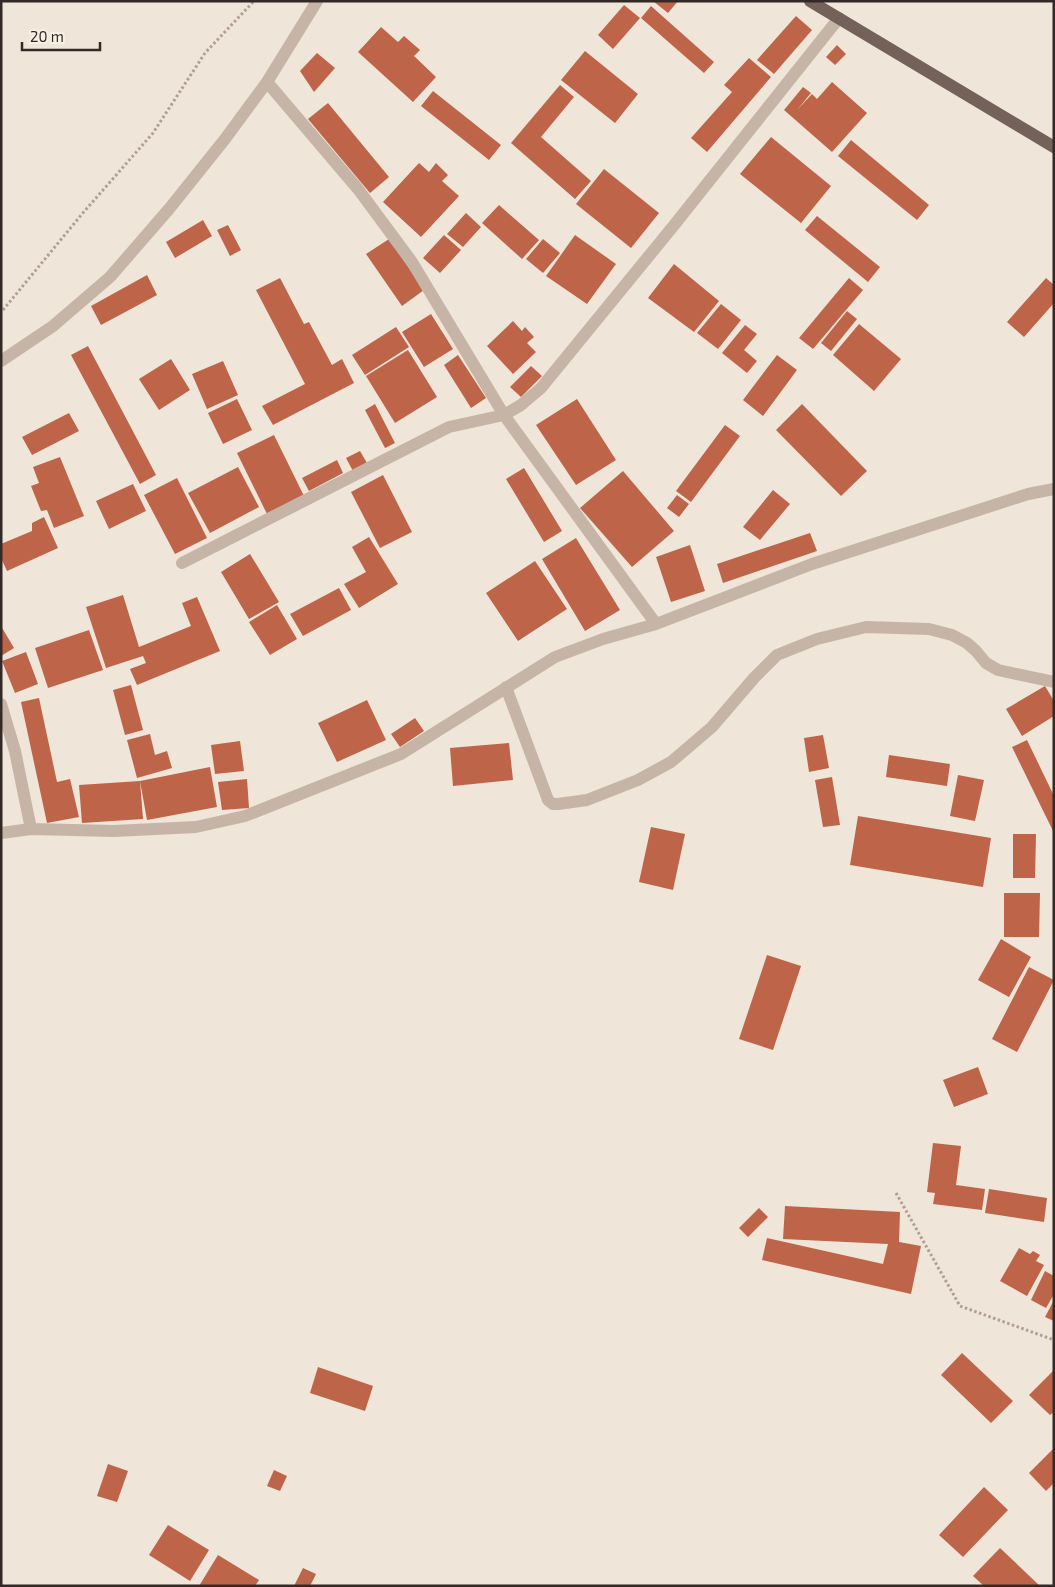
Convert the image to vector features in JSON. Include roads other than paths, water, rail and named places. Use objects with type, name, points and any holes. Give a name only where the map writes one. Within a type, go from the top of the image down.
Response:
[{"type":"main road","points":[[810,1],[1054,147]]},
{"type":"street","points":[[1,361],[53,326],[110,276],[225,139],[267,82],[317,1]]},
{"type":"street","points":[[182,563],[449,427],[504,415],[521,405],[541,388],[839,18]]},
{"type":"street","points":[[267,82],[358,189],[412,262],[504,415],[656,624]]},
{"type":"street","points":[[1,833],[32,829],[114,831],[196,827],[245,816],[401,754],[555,657],[603,639],[656,624],[812,564],[1028,494],[1054,489]]},
{"type":"street","points":[[506,687],[548,800],[558,804],[587,800],[638,780],[671,762],[712,727],[754,678],[777,655],[825,637],[866,627],[929,629],[967,643],[991,667],[998,670],[1054,682]]},
{"type":"street","points":[[1,704],[15,751],[32,829]]}]
